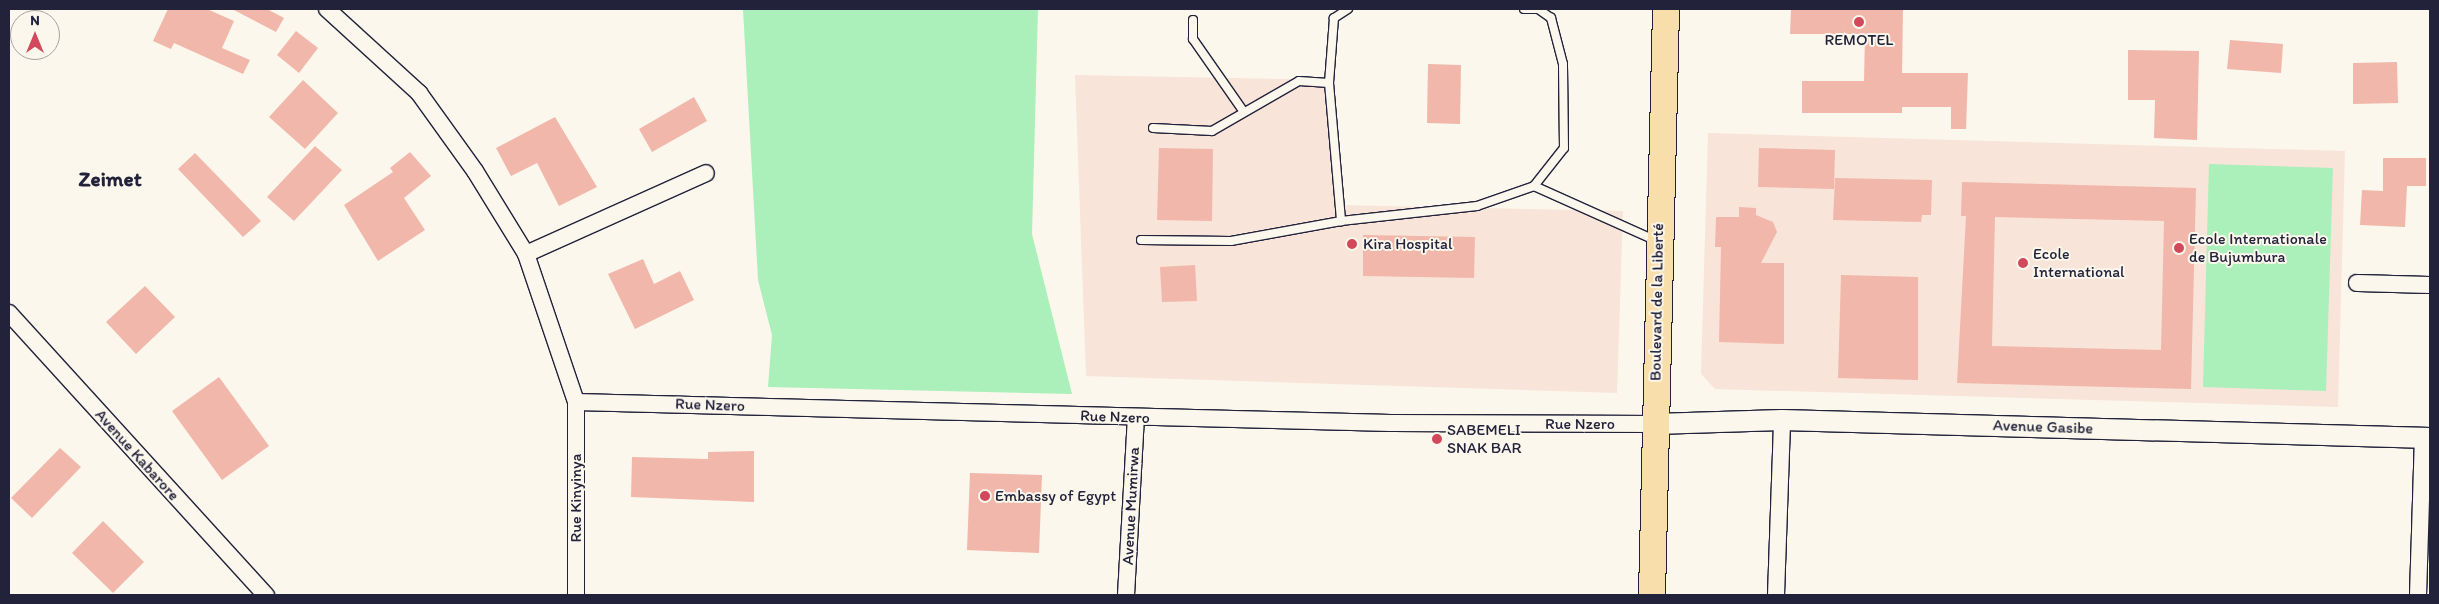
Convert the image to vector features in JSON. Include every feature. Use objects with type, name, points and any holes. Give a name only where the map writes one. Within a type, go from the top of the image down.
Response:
[{"type":"highway","name":"Boulevard de la Liberté","points":[[1652,595],[1658,242],[1666,9]]},
{"type":"street","name":"Rue Kinyinya","points":[[327,9],[362,36],[419,93],[526,254],[576,402],[576,595]]},
{"type":"street","points":[[526,254],[706,172]]},
{"type":"street","points":[[2357,283],[2430,285]]},
{"type":"street","name":"Avenue Kabarore","points":[[9,313],[266,595]]},
{"type":"street","name":"Rue Nzero","points":[[576,402],[1136,417],[1655,424]]},
{"type":"street","name":"Avenue Mumirwa","points":[[1126,595],[1136,417]]},
{"type":"street","points":[[1776,595],[1782,420]]},
{"type":"street","name":"Avenue Gasibe","points":[[1655,424],[1782,420],[2426,438]]},
{"type":"street","points":[[2418,595],[2426,438]]},
{"type":"lane","points":[[1341,220],[1329,83],[1334,18],[1348,9]]},
{"type":"lane","points":[[1141,240],[1231,241],[1341,220],[1477,206],[1534,186],[1564,148],[1563,64],[1551,18],[1538,9],[1524,9]]},
{"type":"lane","points":[[1193,20],[1193,38],[1244,112]]},
{"type":"lane","points":[[1153,128],[1212,131],[1298,81],[1329,83]]},
{"type":"lane","points":[[1534,186],[1658,242]]},
{"type":"shaded area","name":"Kira Hospital","points":[[1075,75],[1334,80],[1337,205],[1623,211],[1617,393],[1086,376]]},
{"type":"shaded area","name":"Ecole International","points":[[1708,133],[2345,151],[2338,407],[1715,389],[1701,374]]},
{"type":"green space","points":[[743,9],[1038,9],[1032,234],[1072,394],[768,387],[772,335],[758,280]]},
{"type":"green space","points":[[2209,164],[2333,168],[2326,391],[2203,387]]},
{"type":"building","points":[[168,9],[207,9],[234,21],[222,48],[250,60],[243,74],[174,43],[171,49],[153,41]]},
{"type":"building","points":[[232,9],[267,9],[284,18],[276,32]]},
{"type":"building","points":[[1791,9],[1903,9],[1902,73],[1968,73],[1966,129],[1951,129],[1951,107],[1902,107],[1902,113],[1802,113],[1802,81],[1864,81],[1865,34],[1790,34]]},
{"type":"building","points":[[296,31],[318,48],[299,73],[277,55]]},
{"type":"building","points":[[2230,40],[2283,44],[2281,73],[2227,69]]},
{"type":"building","points":[[2128,50],[2199,51],[2197,140],[2154,138],[2155,100],[2128,100]]},
{"type":"building","points":[[2397,62],[2398,103],[2353,104],[2353,63]]},
{"type":"building","points":[[1428,64],[1461,65],[1460,124],[1427,123]]},
{"type":"building","points":[[303,80],[338,113],[305,149],[269,117]]},
{"type":"building","points":[[694,97],[707,121],[652,152],[639,129]]},
{"type":"building","points":[[555,117],[597,187],[559,206],[537,163],[511,176],[496,148]]},
{"type":"building","points":[[315,146],[342,170],[294,221],[267,197]]},
{"type":"building","points":[[1159,148],[1213,149],[1212,221],[1157,220]]},
{"type":"building","points":[[1759,148],[1835,150],[1834,189],[1758,187]]},
{"type":"building","points":[[410,152],[431,176],[404,198],[425,230],[378,261],[344,205],[393,172],[390,168]]},
{"type":"building","points":[[195,153],[261,221],[243,237],[178,169]]},
{"type":"building","points":[[2383,158],[2426,158],[2426,186],[2407,186],[2405,227],[2360,225],[2362,190],[2383,191]]},
{"type":"building","points":[[1835,178],[1932,180],[1931,215],[1922,215],[1921,222],[1833,220]]},
{"type":"building","points":[[1962,182],[2196,188],[2191,389],[1957,383],[1966,216],[1961,216]],"holes":[[[1995,217],[2164,221],[2161,350],[1992,346]]]},
{"type":"building","points":[[1739,207],[1756,208],[1756,215],[1773,222],[1777,232],[1761,263],[1784,263],[1784,344],[1719,342],[1721,247],[1715,247],[1716,217],[1739,217]]},
{"type":"building","points":[[1363,235],[1475,237],[1474,278],[1363,276]]},
{"type":"building","points":[[643,259],[654,284],[680,271],[694,300],[635,329],[608,274]]},
{"type":"building","points":[[1195,265],[1197,301],[1162,302],[1160,267]]},
{"type":"building","points":[[1841,275],[1918,277],[1918,380],[1838,378]]},
{"type":"building","points":[[145,286],[175,317],[136,354],[106,322]]},
{"type":"building","points":[[219,377],[269,446],[222,480],[172,411]]},
{"type":"building","points":[[60,448],[81,467],[32,518],[11,498]]},
{"type":"building","points":[[754,451],[754,502],[631,497],[632,457],[708,459],[708,452]]},
{"type":"building","points":[[970,473],[1042,475],[1039,553],[967,550]]},
{"type":"building","points":[[103,521],[144,562],[113,593],[72,553]]},
{"type":"place","name":"REMOTEL","points":[[1859,22]]},
{"type":"place","name":"Kira Hospital","points":[[1352,244]]},
{"type":"place","name":"Ecole Internationale de Bujumbura","points":[[2179,248]]},
{"type":"place","name":"Ecole International","points":[[2023,263]]},
{"type":"place","name":"SABEMELI SNAK BAR","points":[[1437,439]]},
{"type":"place","name":"Embassy of Egypt","points":[[985,496]]},
{"type":"district","name":"Zeimet","points":[[110,179]]}]
